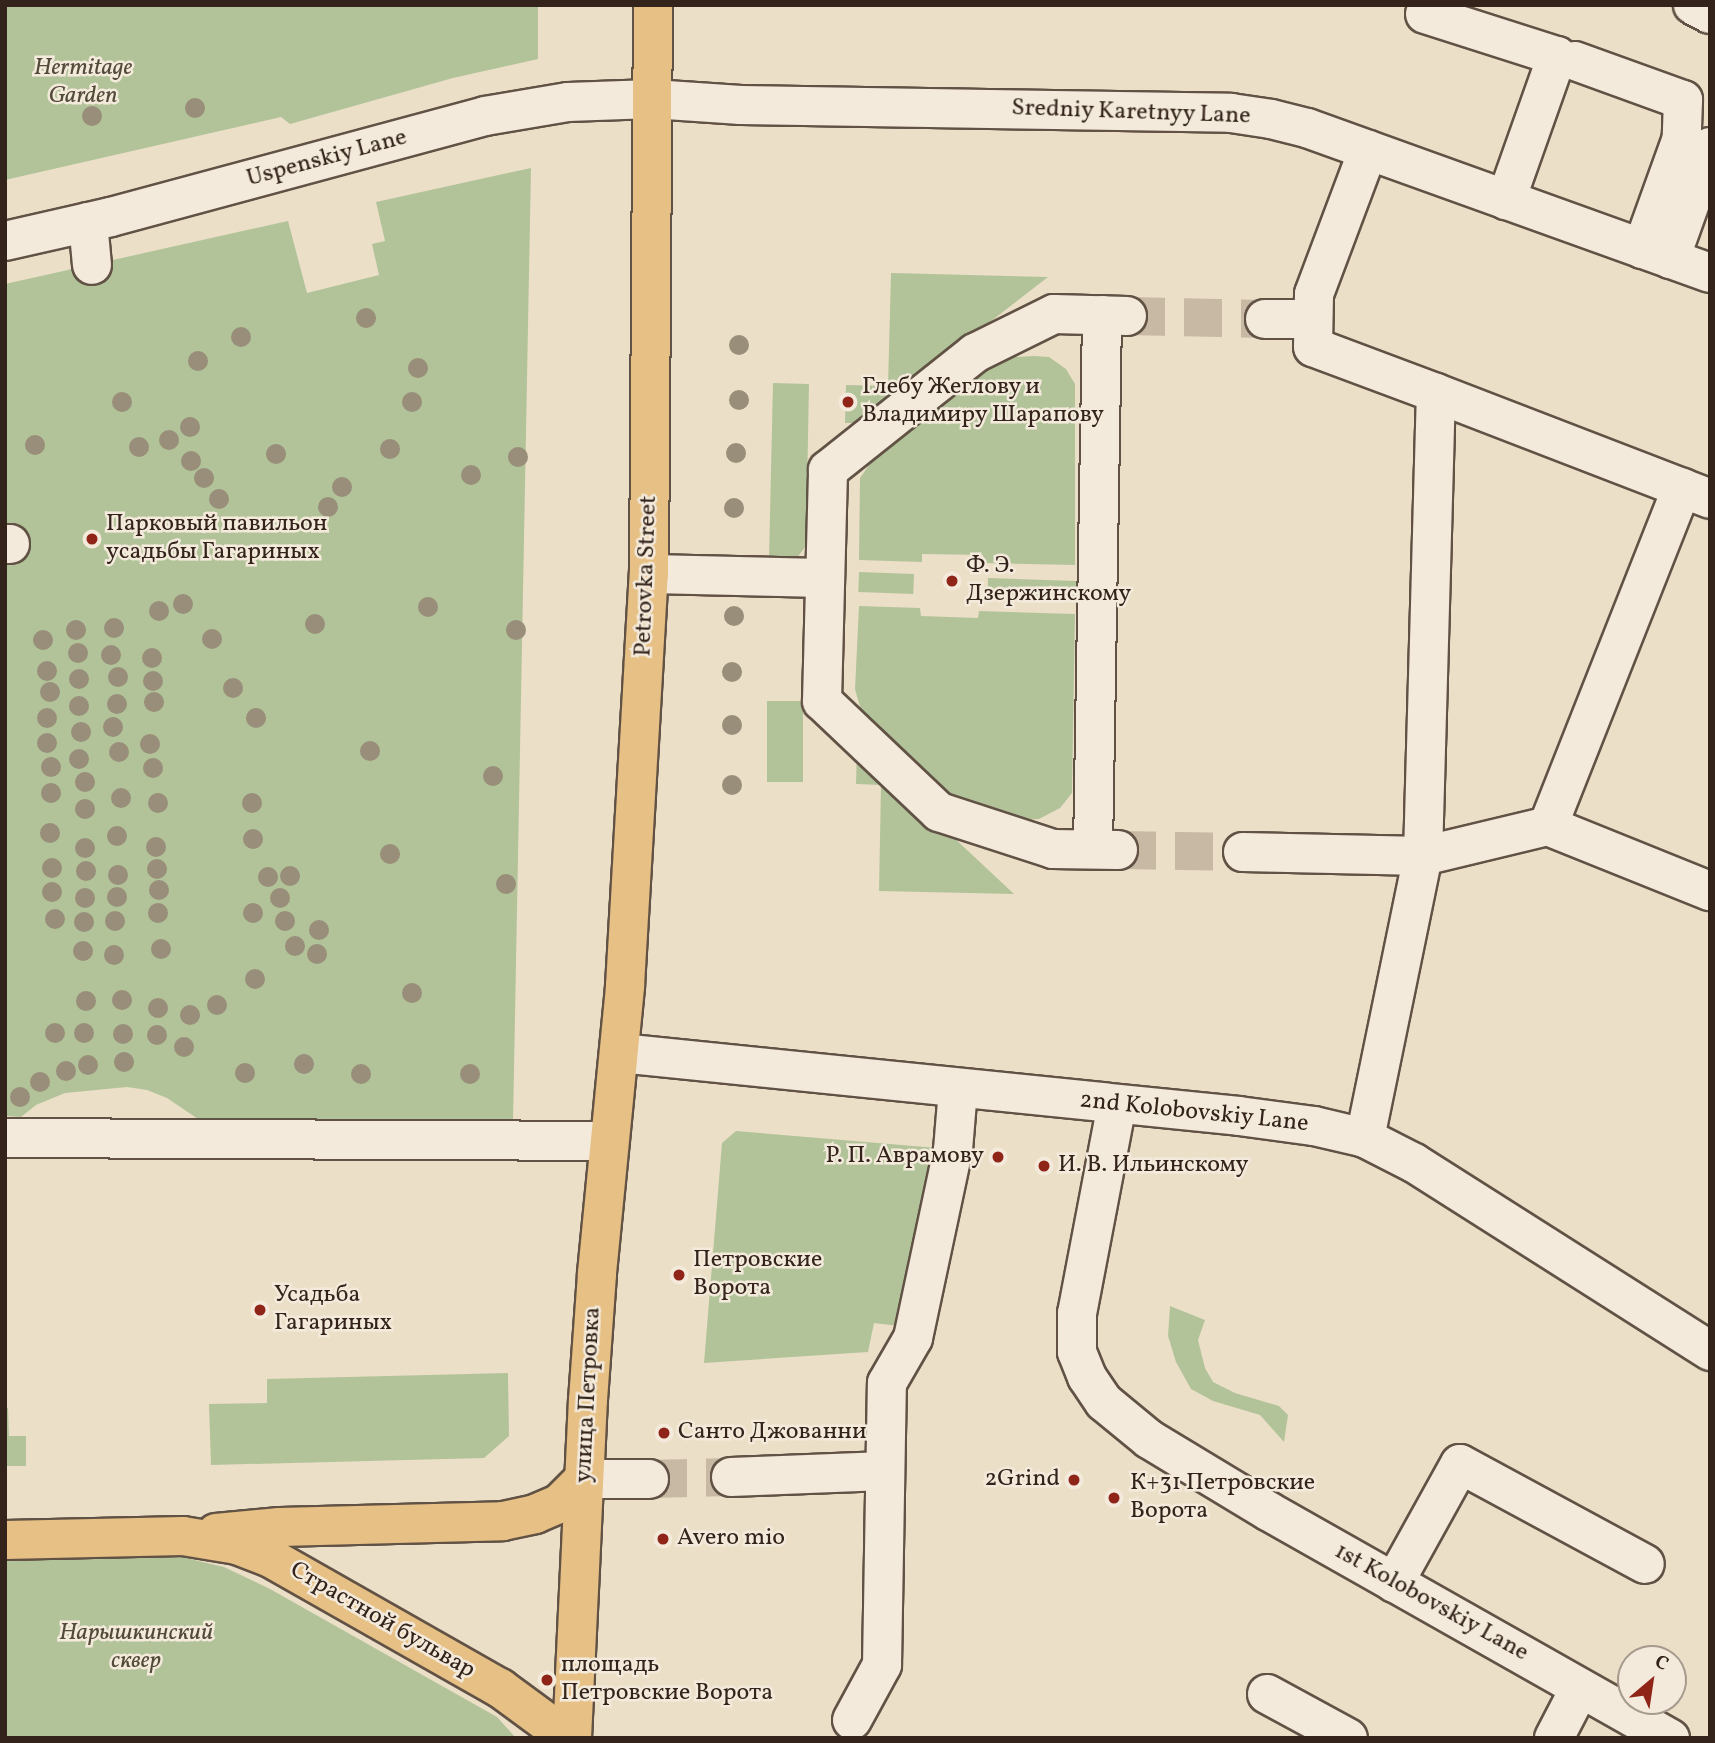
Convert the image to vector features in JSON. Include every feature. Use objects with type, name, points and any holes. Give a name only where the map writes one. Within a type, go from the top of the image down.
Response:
[{"type":"main road","name":"Petrovka Street","points":[[620,1053],[639,780],[649,574],[653,5]]},
{"type":"main road","name":"улица Петровка","points":[[570,1738],[596,1286],[620,1053]]},
{"type":"main road","points":[[5,1540],[183,1536],[280,1527],[503,1521],[536,1514],[559,1504],[584,1479]]},
{"type":"main road","name":"Страстной бульвар","points":[[183,1536],[237,1545],[270,1557],[500,1688],[570,1738]]},
{"type":"street","points":[[1693,5],[1710,14]]},
{"type":"street","points":[[1425,14],[1557,56],[1506,200]]},
{"type":"street","points":[[1575,61],[1683,100],[1682,138],[1656,254]]},
{"type":"street","name":"Sredniy Karetnyy Lane","points":[[652,99],[755,105],[1231,113],[1307,128],[1710,273]]},
{"type":"street","name":"Uspenskiy Lane","points":[[5,241],[88,222],[485,116],[568,102],[652,99]]},
{"type":"street","points":[[1656,254],[1710,147]]},
{"type":"street","points":[[1368,150],[1314,294],[1313,347],[1696,494],[1548,826]]},
{"type":"street","points":[[88,222],[92,265]]},
{"type":"street","points":[[1054,314],[1115,316],[1105,850],[1054,849],[939,813],[822,701],[825,578],[828,470],[975,353],[1054,314]]},
{"type":"street","points":[[1265,318],[1313,319]]},
{"type":"street","points":[[1365,1138],[1423,856],[1436,393]]},
{"type":"street","points":[[649,574],[825,578]]},
{"type":"street","points":[[1243,852],[1423,856],[1548,826],[1710,891]]},
{"type":"street","name":"2nd Kolobovskiy Lane","points":[[620,1053],[1314,1126],[1365,1138],[1414,1163],[1710,1351]]},
{"type":"street","points":[[852,1720],[882,1665],[887,1383],[913,1338],[953,1150],[958,1089]]},
{"type":"street","name":"1st Kolobovskiy Lane","points":[[1118,1104],[1077,1313],[1077,1352],[1087,1377],[1104,1402],[1149,1439],[1394,1583],[1670,1738]]},
{"type":"street","points":[[5,1138],[609,1141]]},
{"type":"street","points":[[1394,1583],[1460,1464],[1646,1564]]},
{"type":"street","points":[[731,1477],[885,1471]]},
{"type":"street","points":[[584,1479],[649,1479]]},
{"type":"street","points":[[1554,1738],[1580,1688]]},
{"type":"street","points":[[1267,1694],[1348,1738]]},
{"type":"green space","name":"Hermitage Garden","points":[[5,5],[538,5],[538,59],[453,78],[290,124],[281,117],[5,180]]},
{"type":"green space","points":[[531,168],[513,1122],[198,1119],[167,1098],[147,1090],[127,1087],[65,1093],[36,1105],[21,1117],[5,1116],[5,284],[288,221],[307,293],[379,275],[372,244],[385,241],[376,202]]},
{"type":"green space","points":[[891,273],[1048,277],[859,423],[845,423],[846,385],[888,386]]},
{"type":"green space","points":[[1014,357],[1049,357],[1066,369],[1075,384],[1075,565],[984,563],[983,555],[922,554],[922,562],[859,560],[860,478],[877,454],[970,377]]},
{"type":"green space","points":[[773,383],[809,384],[806,546],[796,559],[769,559]]},
{"type":"green space","points":[[859,572],[914,574],[913,594],[858,592]]},
{"type":"green space","points":[[988,578],[1076,581],[1075,601],[987,598]]},
{"type":"green space","points":[[859,606],[920,608],[921,616],[978,618],[979,611],[1075,614],[1072,793],[1060,808],[1039,819],[1018,820],[961,806],[864,721],[855,689]]},
{"type":"green space","points":[[767,701],[803,701],[803,782],[767,782]]},
{"type":"green space","points":[[857,747],[1014,894],[879,891],[881,785],[856,784]]},
{"type":"green space","points":[[736,1131],[937,1148],[899,1326],[874,1323],[868,1352],[704,1363],[722,1143]]},
{"type":"green space","points":[[1170,1306],[1205,1320],[1198,1340],[1205,1368],[1213,1382],[1235,1393],[1279,1406],[1288,1415],[1284,1442],[1260,1415],[1213,1401],[1191,1389],[1176,1362],[1168,1336]]},
{"type":"green space","points":[[508,1373],[509,1436],[484,1458],[211,1465],[209,1404],[267,1403],[267,1379]]},
{"type":"green space","points":[[5,1408],[8,1408],[9,1436],[26,1436],[26,1466],[5,1466]]},
{"type":"green space","name":"Нарышкинский сквер","points":[[177,1556],[224,1567],[270,1589],[497,1717],[516,1738],[5,1738],[5,1560]]},
{"type":"tunnel","points":[[1127,316],[1265,319]]},
{"type":"tunnel","points":[[1118,850],[1243,852]]},
{"type":"tunnel","points":[[649,1479],[731,1477]]},
{"type":"place","name":"Глебу Жеглову и Владимиру Шарапову","points":[[848,402]]},
{"type":"place","name":"Парковый павильон усадьбы Гагариных","points":[[92,539]]},
{"type":"place","name":"Ф. Э. Дзержинскому","points":[[952,581]]},
{"type":"place","name":"Р. П. Аврамову","points":[[998,1157]]},
{"type":"place","name":"И. В. Ильинскому","points":[[1044,1166]]},
{"type":"place","name":"Петровские Ворота","points":[[679,1275]]},
{"type":"place","name":"Усадьба Гагариных","points":[[260,1310]]},
{"type":"place","name":"Санто Джованни","points":[[664,1433]]},
{"type":"place","name":"2Grind","points":[[1074,1480]]},
{"type":"place","name":"К+31 Петровские Ворота","points":[[1114,1498]]},
{"type":"place","name":"Avero mio","points":[[663,1539]]},
{"type":"place","name":"площадь Петровские Ворота","points":[[547,1680]]}]
